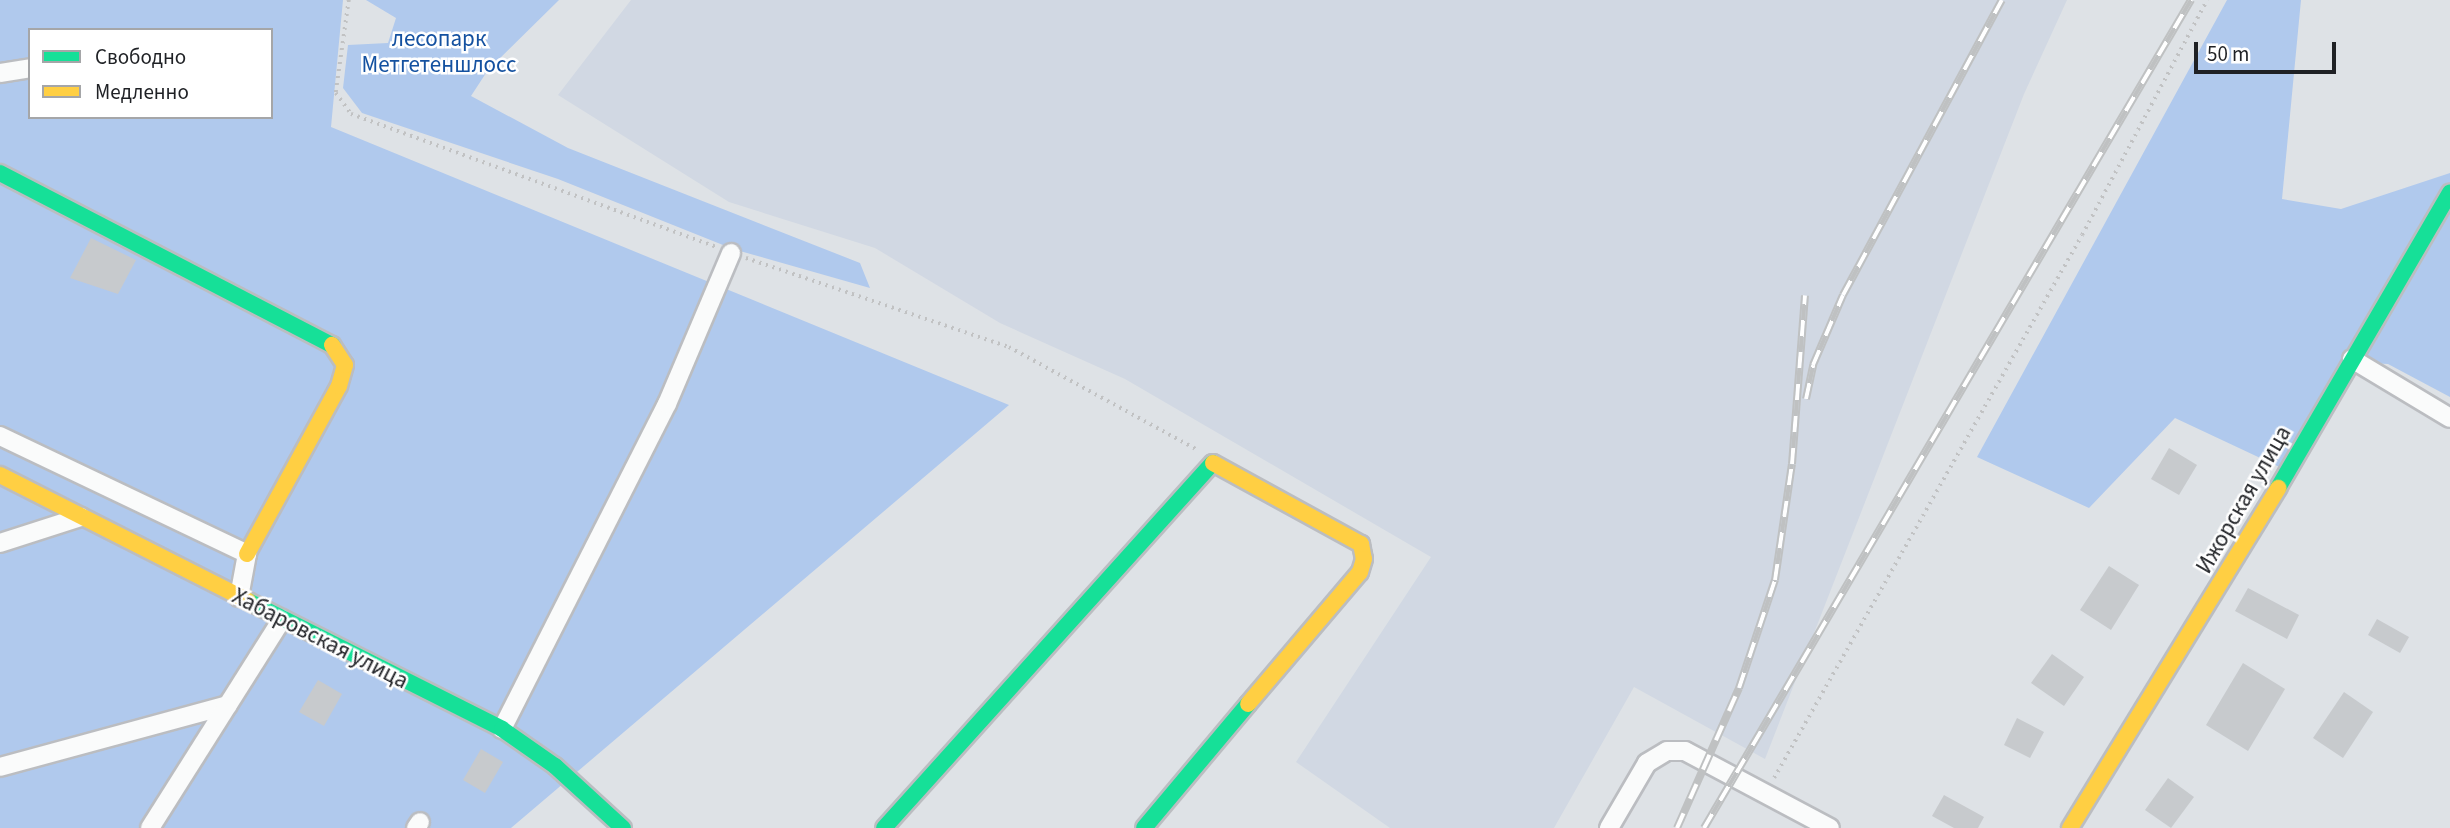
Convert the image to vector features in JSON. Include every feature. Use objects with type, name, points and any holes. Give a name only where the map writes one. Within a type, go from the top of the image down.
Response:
[{"type":"street","points":[[0,73],[28,68]]},
{"type":"street","points":[[0,173],[340,348],[345,365],[339,386],[247,554],[239,597]]},
{"type":"street","name":"Ижорская улица","points":[[2070,828],[2208,607],[2450,192]]},
{"type":"street","points":[[502,729],[667,404],[731,253]]},
{"type":"street","points":[[2352,359],[2450,418]]},
{"type":"street","points":[[0,436],[247,554]]},
{"type":"street","points":[[884,828],[1215,461],[1361,544],[1364,559],[1360,572],[1144,828]]},
{"type":"street","name":"Хабаровская улица","points":[[0,475],[502,729],[575,782],[623,828]]},
{"type":"street","points":[[0,543],[80,517]]},
{"type":"street","points":[[149,828],[282,619]]},
{"type":"street","points":[[0,767],[228,705]]},
{"type":"street","points":[[1609,828],[1647,763],[1667,751],[1685,751],[1830,828]]},
{"type":"path","points":[[349,0],[336,93],[351,114],[731,253],[1009,347],[1215,461]]},
{"type":"path","points":[[1764,794],[2082,234],[2207,0]]},
{"type":"shaded area","points":[[631,0],[2067,0],[2024,94],[1765,759],[1634,687],[1554,828],[1390,828],[1296,762],[1431,557],[1125,379],[1000,323],[875,248],[729,202],[558,95]]},
{"type":"green space","points":[[0,0],[343,0],[331,127],[1009,405],[511,828],[0,828]]},
{"type":"green space","name":"лесопарк Метгетеншлосс","points":[[366,0],[559,0],[488,70],[471,96],[568,148],[860,263],[870,288],[733,249],[558,179],[362,113],[343,88],[348,45],[388,43],[396,18]]},
{"type":"green space","points":[[2227,0],[2301,0],[2282,199],[2341,209],[2450,173],[2450,397],[2388,364],[2349,362],[2292,473],[2175,418],[2089,508],[1977,457]]},
{"type":"building","points":[[91,238],[136,260],[118,294],[70,278]]},
{"type":"building","points":[[2169,448],[2197,465],[2179,495],[2151,479]]},
{"type":"building","points":[[2109,566],[2139,585],[2111,630],[2080,610]]},
{"type":"building","points":[[2248,588],[2299,615],[2287,639],[2235,611]]},
{"type":"building","points":[[2377,619],[2409,637],[2400,653],[2368,635]]},
{"type":"building","points":[[2052,654],[2084,677],[2064,706],[2031,683]]},
{"type":"building","points":[[2243,663],[2285,689],[2248,751],[2206,725]]},
{"type":"building","points":[[318,680],[342,694],[324,726],[299,712]]},
{"type":"building","points":[[2344,692],[2373,712],[2343,758],[2313,738]]},
{"type":"building","points":[[2017,718],[2044,732],[2030,758],[2004,745]]},
{"type":"building","points":[[481,749],[503,762],[485,793],[463,780]]},
{"type":"building","points":[[2168,778],[2194,797],[2171,828],[2145,810]]},
{"type":"building","points":[[1944,795],[1984,817],[1978,828],[1954,828],[1932,816]]},
{"type":"railway","points":[[1806,399],[1813,365],[1843,295],[2002,0]]},
{"type":"railway","points":[[1704,828],[2191,0]]},
{"type":"railway","points":[[1677,828],[1739,688],[1775,580],[1792,464],[1805,296]]},
{"type":"traffic: fast","points":[[0,173],[332,345]]},
{"type":"traffic: fast","points":[[2278,488],[2450,192]]},
{"type":"traffic: fast","points":[[884,828],[1213,463]]},
{"type":"traffic: fast","points":[[248,601],[502,729],[555,766],[623,828]]},
{"type":"traffic: fast","points":[[1144,828],[1248,704]]},
{"type":"traffic: slow","points":[[247,554],[339,386],[345,365],[332,345]]},
{"type":"traffic: slow","points":[[1213,463],[1361,544],[1364,559],[1360,572],[1248,704]]},
{"type":"traffic: slow","points":[[0,475],[248,601]]},
{"type":"traffic: slow","points":[[2070,828],[2278,488]]}]
